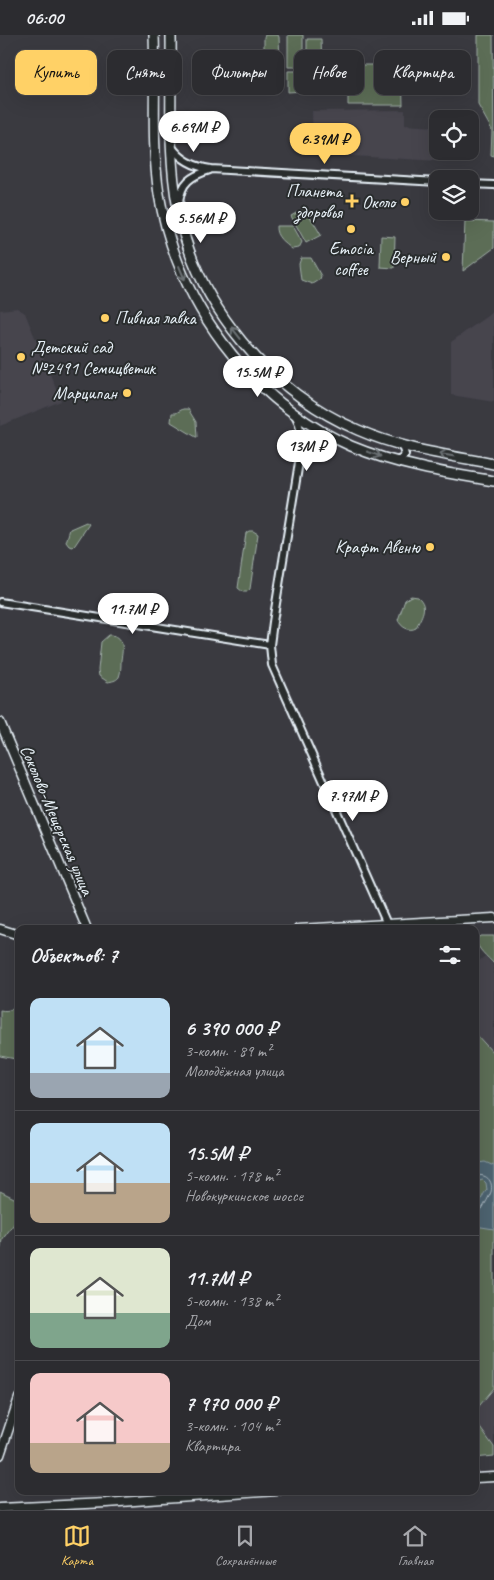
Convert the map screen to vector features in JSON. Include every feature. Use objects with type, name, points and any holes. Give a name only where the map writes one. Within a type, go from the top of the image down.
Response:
[{"type":"main road","points":[[154,35],[154,110],[159,192],[163,215],[173,251],[192,294],[204,317],[220,340],[258,384],[292,412],[330,435],[350,445],[395,461],[421,468],[494,481]]},
{"type":"main road","points":[[170,35],[171,146],[178,210],[195,264],[220,312],[234,331],[260,363],[291,390],[323,412],[358,431],[400,445],[494,464]]},
{"type":"street","points":[[171,146],[185,161],[201,168],[429,181]]},
{"type":"street","points":[[178,210],[179,197],[187,181],[211,169]]},
{"type":"street","points":[[479,184],[494,185]]},
{"type":"street","points":[[292,412],[299,424],[301,450],[270,645],[272,665],[387,924]]},
{"type":"street","points":[[301,450],[308,439],[315,435],[330,435]]},
{"type":"street","points":[[395,461],[401,459],[404,455],[400,445]]},
{"type":"street","points":[[0,602],[270,645]]},
{"type":"street","name":"Соколово-Мещерская улица","points":[[0,722],[85,925]]},
{"type":"street","points":[[369,925],[494,918]]},
{"type":"street","points":[[0,929],[15,934]]},
{"type":"street","points":[[0,1455],[15,1410]]},
{"type":"street","points":[[479,1478],[494,1477]]},
{"type":"street","points":[[0,1508],[220,1495]]},
{"type":"shaded area","points":[[405,110],[405,125],[429,126],[429,160],[440,161],[316,154],[313,151],[312,111]]},
{"type":"shaded area","name":"Детский сад №2491 Семицветик","points":[[17,308],[25,313],[61,401],[0,426],[0,310]]},
{"type":"shaded area","points":[[494,311],[494,402],[451,395],[451,342]]},
{"type":"shaded area","points":[[485,956],[494,966],[494,1054],[479,1037],[479,961]]},
{"type":"shaded area","points":[[494,1388],[494,1447],[479,1426],[479,1406]]},
{"type":"green space","points":[[265,35],[278,35],[280,50],[264,50]]},
{"type":"green space","points":[[288,35],[303,35],[303,50],[294,50],[294,67],[288,67]]},
{"type":"green space","points":[[478,35],[493,35],[494,156],[491,155],[492,130],[478,105]]},
{"type":"green space","points":[[307,39],[321,39],[321,50],[307,50]]},
{"type":"green space","points":[[364,65],[374,65],[374,95],[403,95],[403,105],[348,105],[348,95],[364,95]]},
{"type":"green space","points":[[288,71],[294,71],[294,92],[288,92]]},
{"type":"green space","points":[[305,208],[321,235],[306,243],[291,216]]},
{"type":"green space","points":[[465,221],[494,222],[494,248],[463,271]]},
{"type":"green space","points":[[276,226],[293,226],[302,242],[299,248],[292,249],[284,242],[277,233]]},
{"type":"green space","points":[[381,236],[395,237],[394,268],[380,267]]},
{"type":"green space","points":[[301,258],[311,258],[321,276],[320,279],[312,284],[301,280],[299,264]]},
{"type":"green space","points":[[188,409],[196,422],[197,437],[171,422],[172,413]]},
{"type":"green space","points":[[86,522],[89,524],[75,545],[73,547],[69,546],[66,542],[70,529]]},
{"type":"green space","points":[[249,531],[258,534],[250,589],[247,592],[243,592],[238,588],[246,533]]},
{"type":"green space","points":[[411,596],[418,597],[424,608],[416,628],[408,629],[403,627],[398,620],[405,600]]},
{"type":"green space","points":[[109,635],[118,637],[122,643],[122,651],[119,677],[108,682],[99,676],[98,670],[101,642]]},
{"type":"green space","points":[[494,936],[494,964],[479,947],[479,937]]},
{"type":"green space","points":[[15,1005],[15,1059],[0,1056],[0,1010],[6,1011]]},
{"type":"green space","points":[[479,1037],[494,1054],[494,1388],[479,1406]]},
{"type":"green space","points":[[0,1191],[15,1198],[15,1222],[2,1240],[0,1253]]},
{"type":"green space","points":[[479,1426],[494,1447],[494,1456],[479,1458]]},
{"type":"water","points":[[485,1162],[494,1166],[494,1229],[479,1227],[479,1204],[487,1190],[486,1183],[483,1180],[479,1181],[479,1163]]},
{"type":"place","name":"Планета здоровья","points":[[352,201]]},
{"type":"place","name":"Около","points":[[405,202]]},
{"type":"place","name":"Emocia coffee","points":[[351,229]]},
{"type":"place","name":"Верный","points":[[446,257]]},
{"type":"place","name":"Пивная лавка","points":[[105,318]]},
{"type":"place","name":"Детский сад №2491 Семицветик","points":[[21,357]]},
{"type":"place","name":"Марципан","points":[[127,393]]},
{"type":"place","name":"Крафт Авеню","points":[[430,547]]}]
